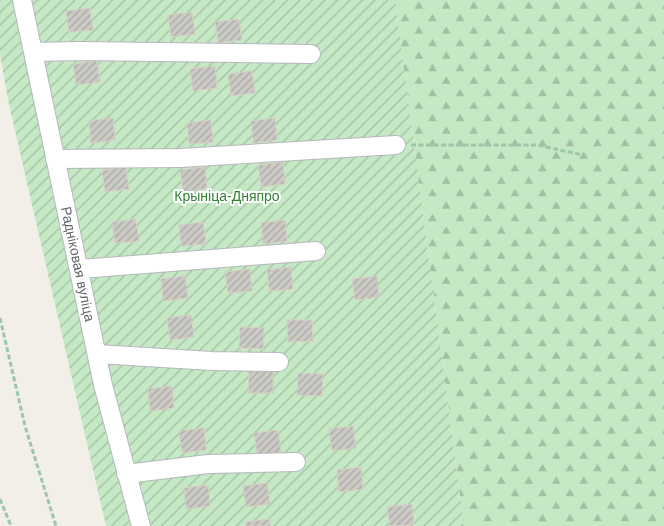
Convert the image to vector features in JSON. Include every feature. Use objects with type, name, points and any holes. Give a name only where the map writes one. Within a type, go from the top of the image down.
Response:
[{"type":"street","name":"Радніковая вуліца","points":[[22,0],[103,385],[141,526]]},
{"type":"street","points":[[34,52],[312,54]]},
{"type":"street","points":[[55,159],[181,158],[396,145]]},
{"type":"street","points":[[80,269],[316,251]]},
{"type":"street","points":[[97,354],[212,361],[279,362]]},
{"type":"street","points":[[126,474],[208,464],[296,462]]},
{"type":"path","points":[[396,145],[537,145],[584,155]]},
{"type":"path","points":[[0,318],[25,426],[56,526]]},
{"type":"path","points":[[0,499],[11,526]]},
{"type":"green space","name":"Крыніца-Дняпро","points":[[0,0],[395,0],[464,526],[106,526],[8,100],[0,54]]},
{"type":"green space","points":[[395,0],[664,0],[664,526],[464,526]]},
{"type":"building","points":[[90,8],[93,30],[69,32],[66,11]]},
{"type":"building","points":[[192,12],[195,34],[171,37],[168,15]]},
{"type":"building","points":[[239,19],[242,40],[218,43],[215,22]]},
{"type":"building","points":[[97,61],[100,82],[76,85],[73,64]]},
{"type":"building","points":[[215,66],[217,88],[193,91],[190,69]]},
{"type":"building","points":[[252,71],[255,93],[231,96],[228,74]]},
{"type":"building","points":[[113,118],[115,140],[91,143],[89,121]]},
{"type":"building","points":[[275,118],[277,140],[253,143],[251,121]]},
{"type":"building","points":[[211,120],[213,142],[189,144],[187,123]]},
{"type":"building","points":[[283,162],[285,184],[261,187],[258,165]]},
{"type":"building","points":[[126,167],[129,189],[105,192],[102,170]]},
{"type":"building","points":[[205,167],[207,189],[183,192],[180,170]]},
{"type":"building","points":[[136,219],[139,241],[115,243],[112,222]]},
{"type":"building","points":[[285,220],[287,241],[263,244],[261,223]]},
{"type":"building","points":[[203,222],[206,244],[181,246],[179,225]]},
{"type":"building","points":[[291,267],[293,289],[269,291],[267,270]]},
{"type":"building","points":[[250,269],[252,291],[228,293],[225,272]]},
{"type":"building","points":[[185,276],[188,298],[163,301],[161,279]]},
{"type":"building","points":[[377,276],[379,297],[355,300],[352,279]]},
{"type":"building","points":[[191,315],[194,337],[170,340],[167,318]]},
{"type":"building","points":[[287,320],[312,320],[313,341],[288,342]]},
{"type":"building","points":[[240,327],[264,328],[263,349],[239,348]]},
{"type":"building","points":[[249,371],[273,371],[273,393],[248,393]]},
{"type":"building","points":[[298,373],[323,374],[322,396],[297,395]]},
{"type":"building","points":[[172,386],[174,408],[150,411],[148,389]]},
{"type":"building","points":[[353,426],[356,448],[332,451],[329,429]]},
{"type":"building","points":[[204,428],[206,450],[182,453],[179,431]]},
{"type":"building","points":[[278,430],[281,452],[257,455],[254,433]]},
{"type":"building","points":[[361,467],[363,489],[339,492],[337,470]]},
{"type":"building","points":[[267,483],[270,504],[246,507],[243,486]]},
{"type":"building","points":[[208,485],[210,506],[186,509],[184,488]]},
{"type":"building","points":[[412,504],[414,525],[390,526],[387,507]]},
{"type":"building","points":[[270,519],[270,526],[246,526],[245,522]]}]
